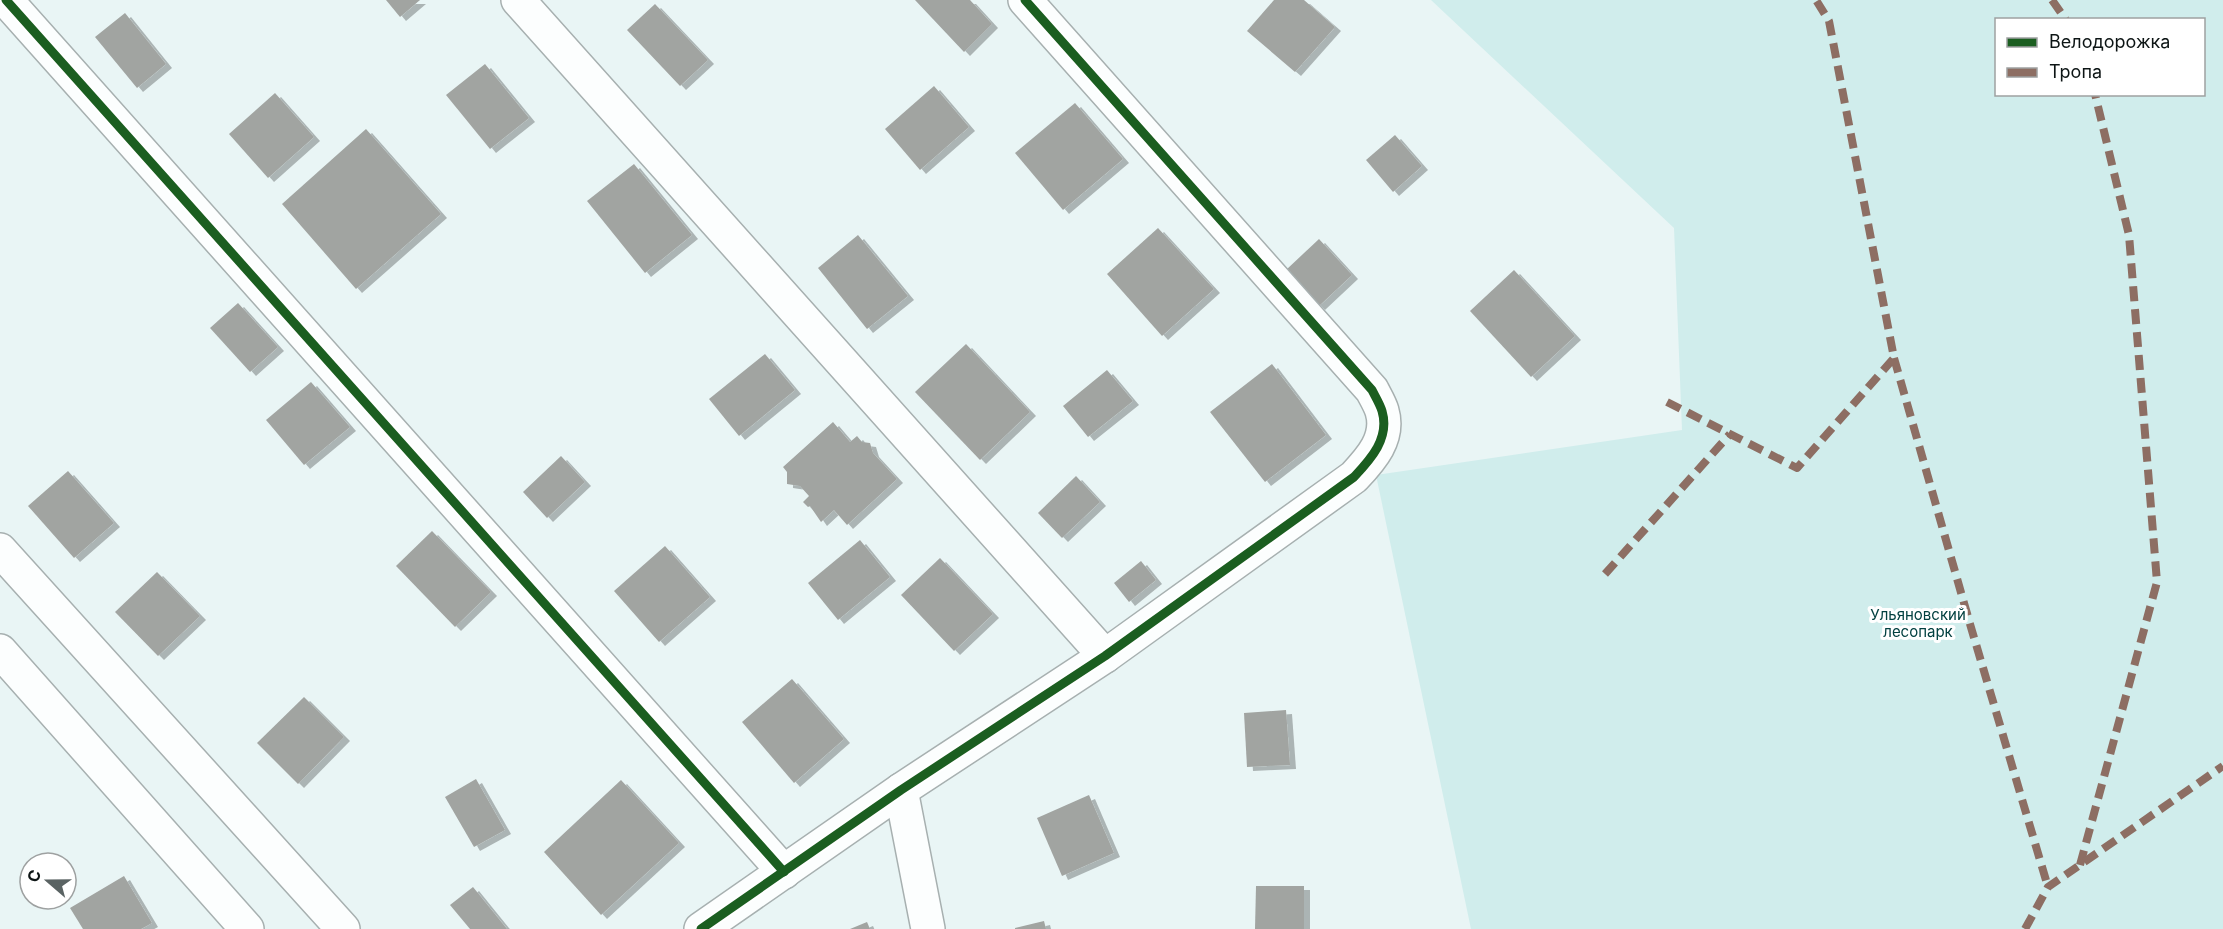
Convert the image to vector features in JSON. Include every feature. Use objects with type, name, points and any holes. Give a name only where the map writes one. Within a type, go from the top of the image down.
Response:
[{"type":"street","points":[[6,0],[783,872]]},
{"type":"street","points":[[518,0],[1105,656]]},
{"type":"street","points":[[701,929],[901,790],[1105,656],[1354,477],[1373,457],[1383,436],[1383,412],[1372,390],[1025,0]]},
{"type":"street","points":[[0,550],[343,929]]},
{"type":"street","points":[[0,651],[247,929]]},
{"type":"street","points":[[901,790],[928,929]]},
{"type":"green space","name":"Ульяновский лесопарк","points":[[1431,0],[2223,0],[2223,929],[1471,929],[1376,475],[1682,430],[1674,228]]},
{"type":"building","points":[[386,0],[420,0],[400,17]]},
{"type":"building","points":[[915,0],[970,0],[992,24],[964,52]]},
{"type":"building","points":[[1274,0],[1304,0],[1335,27],[1295,72],[1247,31]]},
{"type":"building","points":[[655,4],[708,60],[680,86],[627,30]]},
{"type":"building","points":[[125,13],[166,64],[137,88],[95,37]]},
{"type":"building","points":[[485,64],[529,118],[490,149],[446,95]]},
{"type":"building","points":[[934,86],[969,127],[920,170],[885,129]]},
{"type":"building","points":[[275,93],[314,137],[268,178],[229,134]]},
{"type":"building","points":[[1075,103],[1123,159],[1063,210],[1015,153]]},
{"type":"building","points":[[366,129],[441,214],[356,289],[282,204]]},
{"type":"building","points":[[1395,135],[1422,166],[1393,192],[1366,160]]},
{"type":"building","points":[[634,164],[692,235],[645,273],[587,201]]},
{"type":"building","points":[[1158,228],[1214,289],[1162,336],[1107,274]]},
{"type":"building","points":[[858,235],[908,296],[867,329],[818,268]]},
{"type":"building","points":[[1319,239],[1352,275],[1319,306],[1286,270]]},
{"type":"building","points":[[1514,270],[1575,336],[1531,377],[1470,311]]},
{"type":"building","points":[[238,303],[278,347],[250,372],[210,328]]},
{"type":"building","points":[[966,344],[1030,412],[980,460],[915,392]]},
{"type":"building","points":[[765,354],[795,390],[739,436],[709,399]]},
{"type":"building","points":[[1272,364],[1326,435],[1265,482],[1210,412]]},
{"type":"building","points":[[1107,370],[1133,401],[1088,437],[1063,406]]},
{"type":"building","points":[[311,382],[350,427],[304,465],[266,420]]},
{"type":"building","points":[[833,422],[850,442],[857,436],[862,442],[870,443],[873,453],[897,479],[847,525],[834,510],[821,522],[810,506],[808,507],[803,502],[809,496],[800,486],[787,484],[787,472],[783,467]]},
{"type":"building","points":[[561,456],[585,482],[547,518],[523,492]]},
{"type":"building","points":[[68,471],[114,523],[74,558],[28,506]]},
{"type":"building","points":[[1076,476],[1100,502],[1062,538],[1038,513]]},
{"type":"building","points":[[432,531],[491,592],[455,627],[396,566]]},
{"type":"building","points":[[860,540],[890,577],[838,620],[808,583]]},
{"type":"building","points":[[665,546],[710,597],[659,642],[614,591]]},
{"type":"building","points":[[940,558],[993,614],[954,651],[901,595]]},
{"type":"building","points":[[1141,561],[1156,580],[1129,602],[1114,583]]},
{"type":"building","points":[[157,572],[200,616],[158,656],[115,612]]},
{"type":"building","points":[[792,679],[844,739],[794,783],[742,722]]},
{"type":"building","points":[[304,697],[344,737],[298,784],[257,743]]},
{"type":"building","points":[[1286,710],[1290,765],[1247,767],[1244,713]]},
{"type":"building","points":[[476,779],[505,830],[474,847],[445,797]]},
{"type":"building","points":[[621,780],[679,843],[601,915],[544,852]]},
{"type":"building","points":[[1089,795],[1114,853],[1062,876],[1037,818]]},
{"type":"building","points":[[124,876],[152,923],[141,929],[83,929],[72,911],[78,911],[78,903]]},
{"type":"building","points":[[1256,886],[1304,886],[1304,929],[1255,929]]},
{"type":"building","points":[[473,887],[507,929],[470,929],[450,905]]},
{"type":"building","points":[[1044,921],[1046,929],[1015,929],[1015,928]]},
{"type":"building","points":[[867,922],[870,929],[850,929]]},
{"type":"marked path","points":[[1667,402],[1797,468],[1894,358],[1829,21],[1816,0]]},
{"type":"marked path","points":[[2052,0],[2065,18]]},
{"type":"marked path","points":[[2080,865],[2157,582],[2129,235],[2095,96]]},
{"type":"marked path","points":[[1894,358],[2048,887]]},
{"type":"marked path","points":[[1605,574],[1730,434]]},
{"type":"marked path","points":[[2025,929],[2048,887],[2223,766]]},
{"type":"cycle path","points":[[6,0],[784,872]]},
{"type":"cycle path","points":[[701,929],[901,790],[1105,656],[1354,477],[1367,463],[1381,439],[1384,421],[1379,403],[1372,390],[1025,0]]}]
